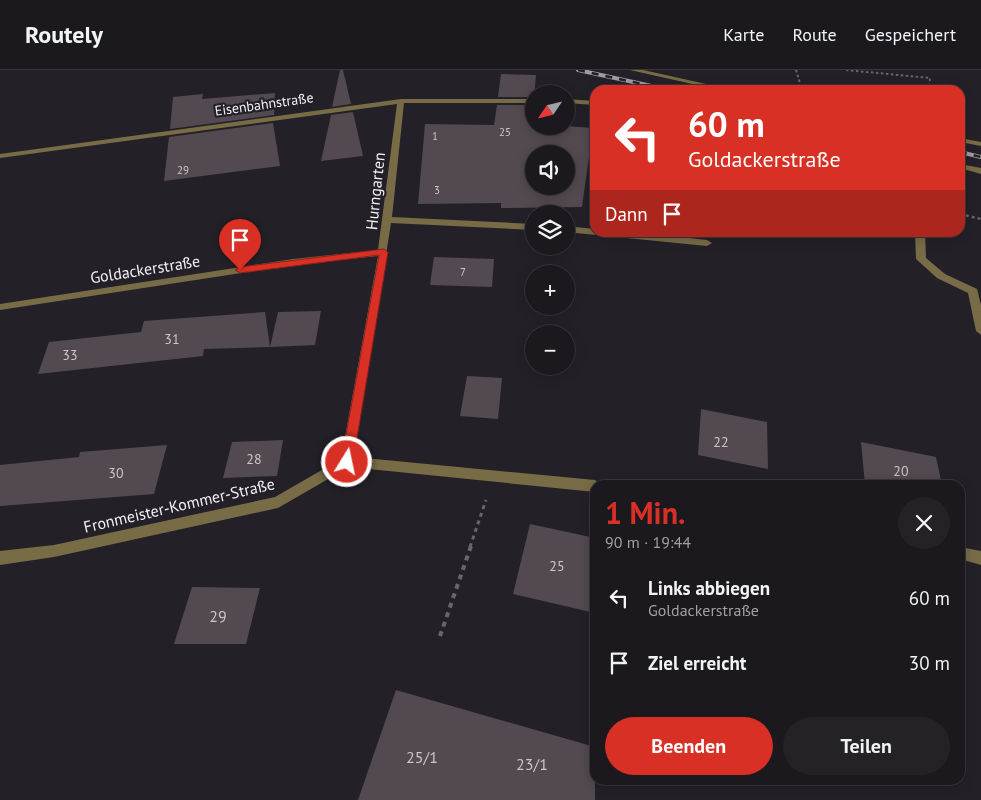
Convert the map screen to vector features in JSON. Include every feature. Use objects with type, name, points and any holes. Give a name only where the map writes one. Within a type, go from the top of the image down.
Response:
[{"type":"street","points":[[633,70],[704,85]]},
{"type":"street","name":"Eisenbahnstraße","points":[[0,156],[401,101],[525,101]]},
{"type":"street","name":"Hurngarten","points":[[347,462],[384,252],[401,101]]},
{"type":"street","points":[[575,102],[590,103]]},
{"type":"street","points":[[965,141],[981,144]]},
{"type":"street","points":[[965,167],[981,171]]},
{"type":"street","points":[[388,220],[525,226]]},
{"type":"street","points":[[575,230],[590,231]]},
{"type":"street","points":[[650,237],[707,243]]},
{"type":"street","points":[[920,237],[921,259],[940,276],[977,292],[981,331]]},
{"type":"street","name":"Goldackerstraße","points":[[0,307],[293,262],[384,252]]},
{"type":"street","points":[[347,462],[590,486]]},
{"type":"street","name":"Fronmeister-Kommer-Straße","points":[[0,558],[54,551],[278,502],[347,462]]},
{"type":"street","points":[[965,553],[981,558]]},
{"type":"path","points":[[796,70],[800,85]]},
{"type":"path","points":[[846,70],[930,78],[929,85]]},
{"type":"path","points":[[965,215],[981,219]]},
{"type":"path","points":[[440,636],[494,476]]},
{"type":"building","points":[[340,70],[343,70],[351,104],[332,107]]},
{"type":"building","points":[[501,74],[536,75],[535,85],[525,85],[525,97],[498,97]]},
{"type":"building","points":[[275,93],[274,115],[170,129],[173,97],[203,94],[202,99]]},
{"type":"building","points":[[497,105],[525,105],[525,135],[575,135],[575,127],[590,128],[590,150],[582,207],[575,207],[575,205],[525,205],[525,208],[501,208],[501,203],[418,204],[425,124],[494,125]]},
{"type":"building","points":[[353,112],[363,156],[321,161],[331,115]]},
{"type":"building","points":[[273,123],[280,166],[164,181],[169,137]]},
{"type":"building","points":[[434,257],[494,259],[492,287],[430,285]]},
{"type":"building","points":[[321,311],[315,345],[270,347],[278,312]]},
{"type":"building","points":[[265,312],[270,347],[204,349],[203,356],[38,374],[49,342],[141,332],[144,321]]},
{"type":"building","points":[[467,376],[502,378],[498,419],[460,416]]},
{"type":"building","points":[[701,409],[767,422],[768,469],[698,455]]},
{"type":"building","points":[[283,440],[277,476],[223,478],[232,442]]},
{"type":"building","points":[[861,442],[936,457],[941,480],[865,480]]},
{"type":"building","points":[[167,445],[154,494],[0,506],[0,465],[79,457],[80,452]]},
{"type":"building","points":[[530,524],[590,537],[590,612],[513,594]]},
{"type":"building","points":[[192,587],[260,588],[246,644],[174,644]]},
{"type":"building","points":[[396,690],[590,746],[590,785],[595,785],[595,800],[358,800]]},
{"type":"railway","points":[[578,70],[647,85]]},
{"type":"railway","points":[[965,153],[981,157]]},
{"type":"route","points":[[240,270],[384,252],[371,315],[347,462]]}]
